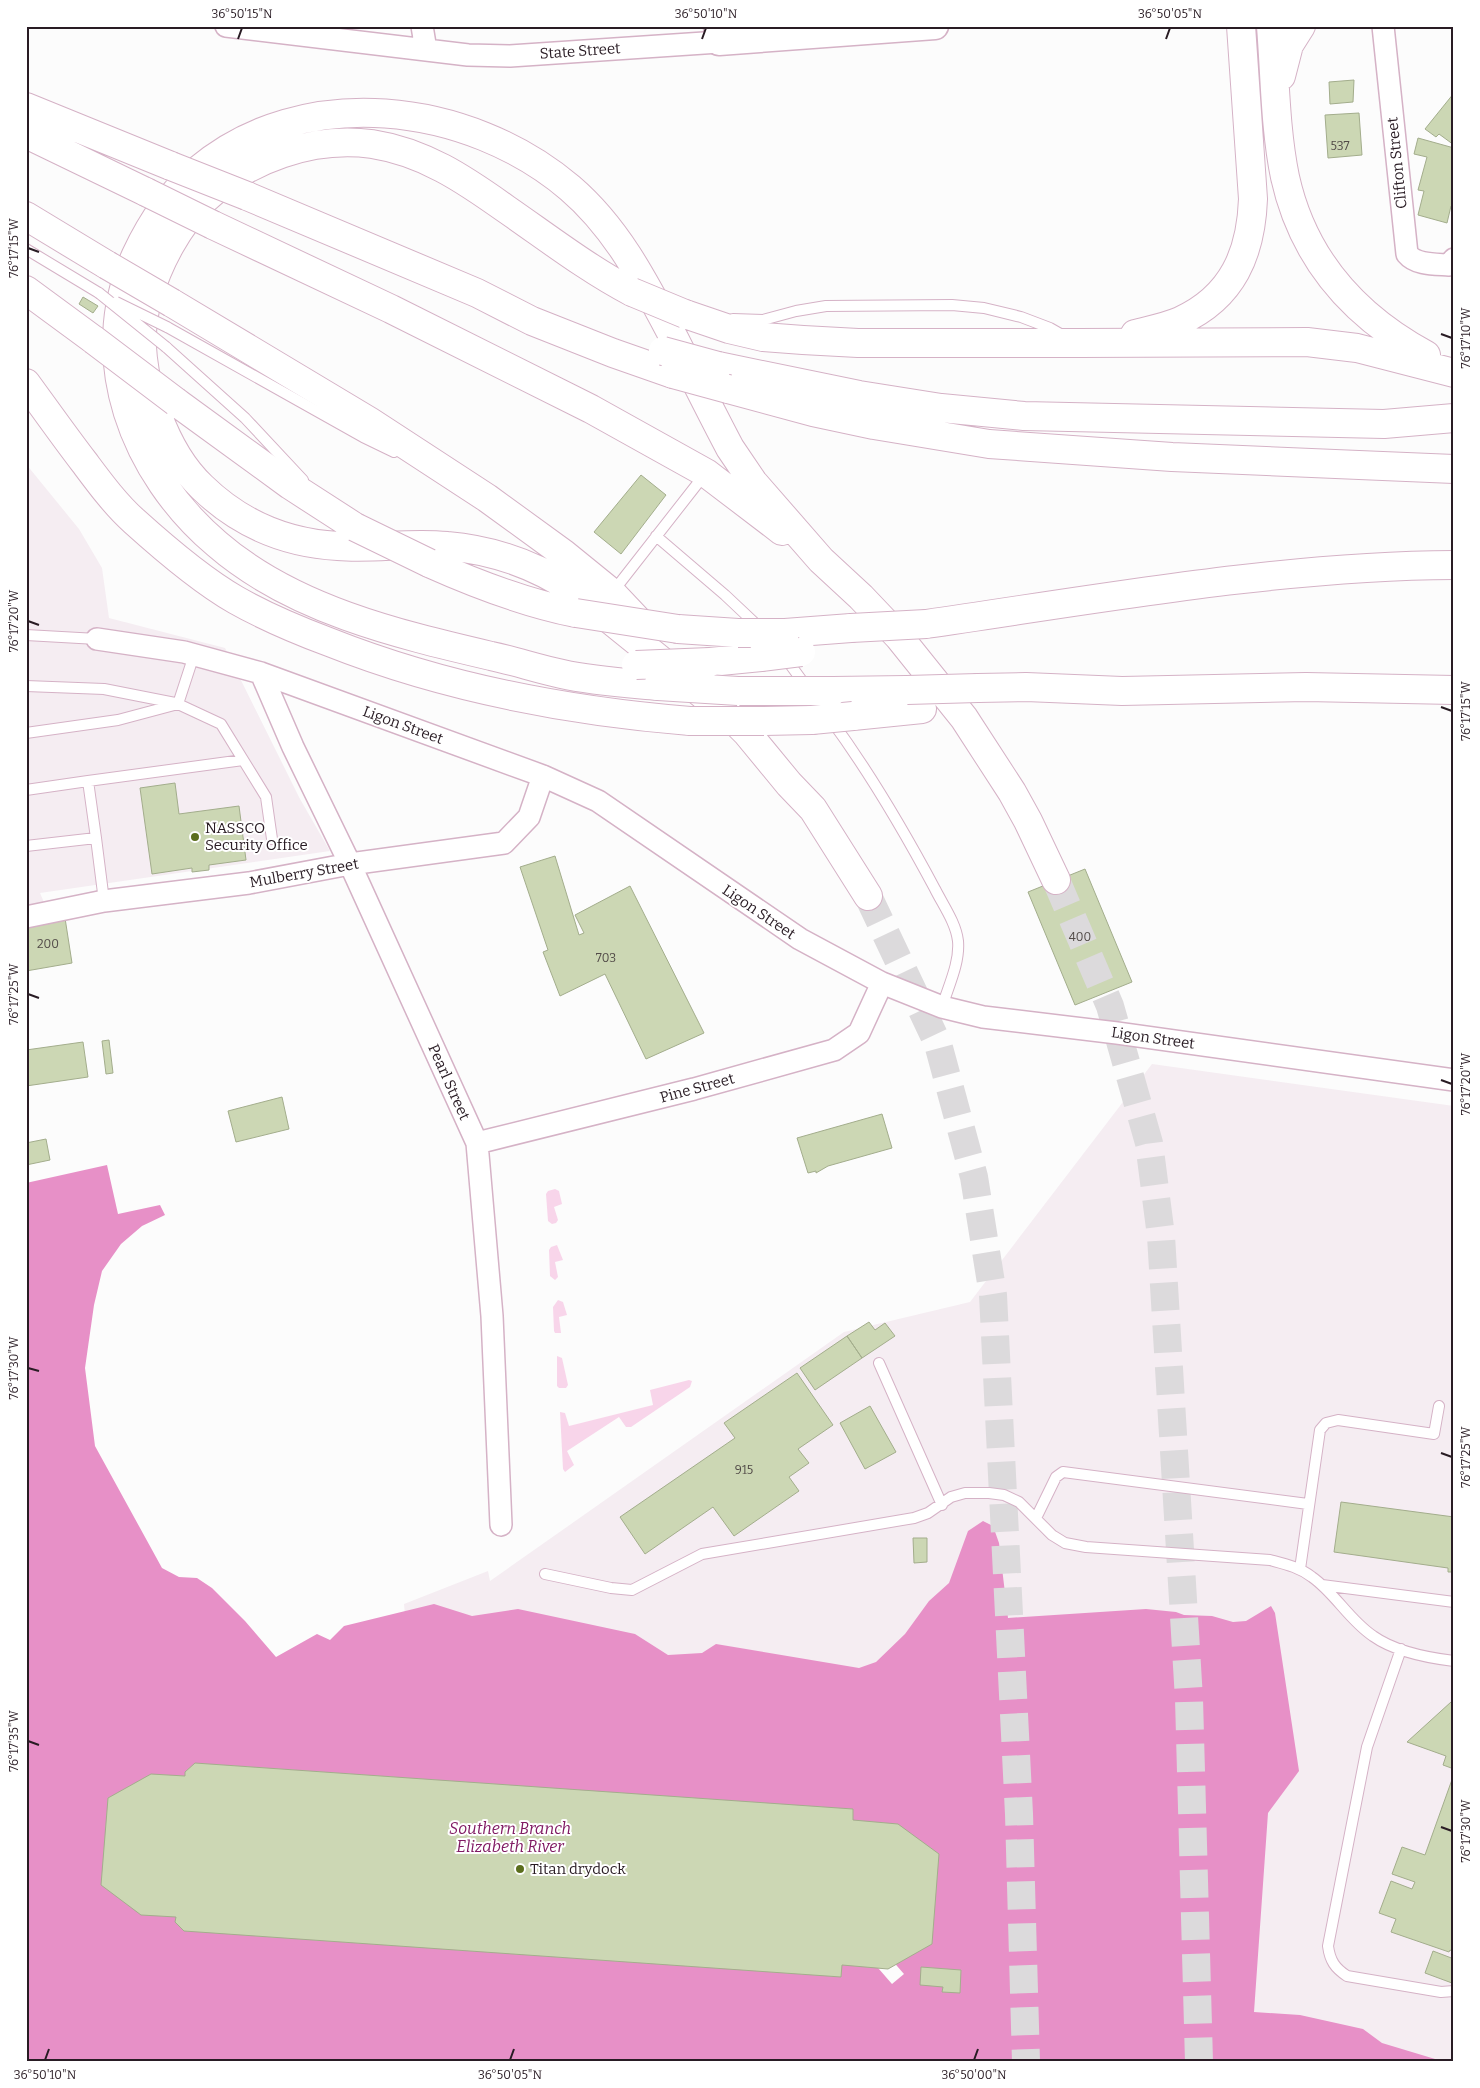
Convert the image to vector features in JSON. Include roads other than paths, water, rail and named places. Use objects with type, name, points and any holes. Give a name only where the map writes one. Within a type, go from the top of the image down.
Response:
[{"type":"highway","points":[[1090,343],[1178,322],[1198,312],[1220,294],[1236,271],[1246,248],[1252,223],[1241,26]]},
{"type":"highway","points":[[1271,26],[1285,177],[1307,239],[1327,272],[1350,301],[1377,325],[1454,372]]},
{"type":"highway","points":[[1277,100],[1285,55],[1301,26]]},
{"type":"highway","points":[[26,107],[247,196],[477,293],[537,307],[625,339],[668,362],[723,377],[813,412],[874,425],[989,444],[1172,457],[1454,469]]},
{"type":"highway","points":[[1056,880],[1012,792],[964,718],[937,682],[879,616],[822,560],[741,467],[652,296],[629,257],[594,212],[557,177],[522,154],[496,140],[462,127],[421,117],[364,112],[324,116],[279,126],[245,140],[222,152],[201,168],[167,202],[143,240],[124,289],[118,319],[116,348],[118,377],[125,406],[142,451],[170,496],[189,519],[218,546],[277,585],[332,610],[435,642],[565,674],[658,686],[733,702],[790,691],[833,692],[915,700],[984,696],[1122,691],[1306,687],[1454,690]]},
{"type":"highway","points":[[26,134],[391,309],[591,409],[706,473],[761,517],[822,560]]},
{"type":"highway","points":[[733,702],[557,579],[535,569],[476,550],[444,545],[339,546],[289,538],[250,524],[225,507],[201,486],[183,466],[167,440],[153,404],[144,372],[142,339],[147,299],[168,249],[184,224],[203,201],[225,182],[249,168],[280,154],[324,144],[369,144],[412,154],[460,176],[594,270],[632,292],[694,317],[764,337],[858,343],[1308,342],[1357,348],[1454,372]]},
{"type":"highway","points":[[26,216],[107,265],[169,315],[369,421],[487,498],[564,554],[612,594],[733,702],[747,733],[789,784],[813,809],[868,896]]},
{"type":"highway","points":[[26,290],[290,485],[355,527],[429,563],[496,590],[539,604],[576,612],[678,629],[738,633],[793,642],[859,636],[926,624],[1272,577],[1388,566],[1454,565]]},
{"type":"highway","points":[[723,377],[868,396],[941,408],[1024,416],[1376,424],[1454,418]]},
{"type":"highway","points":[[26,383],[107,492],[133,520],[205,580],[235,600],[275,621],[369,658],[450,682],[552,705],[640,717],[690,721],[764,722],[812,720],[853,716],[915,700]]},
{"type":"highway","points":[[496,657],[589,664],[636,665],[710,662],[761,657],[793,642]]},
{"type":"street","name":"State Street","points":[[226,26],[468,55],[510,56],[718,34],[935,26]]},
{"type":"street","points":[[422,26],[426,50]]},
{"type":"street","name":"Clifton Street","points":[[1383,26],[1407,254],[1412,260],[1452,264]]},
{"type":"street","name":"Ligon Street","points":[[97,639],[194,655],[261,673],[543,776],[598,801],[800,939],[882,984],[942,1007],[983,1017],[1117,1033],[1454,1080]]},
{"type":"street","name":"Pearl Street","points":[[261,673],[293,748],[350,864],[477,1143],[492,1316],[501,1525]]},
{"type":"street","name":"Mulberry Street","points":[[26,917],[104,901],[248,883],[350,864],[504,843],[529,817],[543,776]]},
{"type":"street","name":"Pine Street","points":[[477,1143],[694,1089],[834,1050],[859,1033],[882,984]]},
{"type":"lane","points":[[26,250],[99,293],[166,347],[245,418],[331,511]]},
{"type":"lane","points":[[99,293],[169,315]]},
{"type":"lane","points":[[694,317],[763,320],[796,310],[826,306],[952,305],[984,308],[1020,317],[1090,343]]},
{"type":"lane","points":[[612,594],[706,473]]},
{"type":"lane","points":[[656,536],[725,595],[767,635],[859,758],[919,860],[955,928],[958,954],[942,1007]]},
{"type":"lane","points":[[26,635],[97,639]]},
{"type":"lane","points":[[178,704],[194,655]]},
{"type":"lane","points":[[26,686],[104,689],[178,704],[221,724],[266,797],[272,839]]},
{"type":"lane","points":[[26,733],[118,720],[178,704]]},
{"type":"lane","points":[[26,790],[243,760]]},
{"type":"lane","points":[[88,781],[104,901]]},
{"type":"lane","points":[[26,846],[96,838]]},
{"type":"lane","points":[[879,1363],[942,1505]]},
{"type":"lane","points":[[1300,1569],[1320,1430],[1326,1423],[1338,1420],[1434,1434],[1439,1406]]},
{"type":"lane","points":[[1036,1518],[1056,1477],[1063,1472],[1308,1504]]},
{"type":"lane","points":[[545,1574],[611,1588],[632,1590],[702,1554],[914,1518],[928,1513],[951,1497],[965,1493],[989,1492],[1004,1495],[1019,1502],[1052,1535],[1065,1543],[1086,1547],[1270,1560],[1300,1569],[1322,1585],[1354,1620],[1374,1637],[1402,1649],[1432,1658],[1454,1661]]},
{"type":"lane","points":[[1322,1585],[1454,1602]]},
{"type":"lane","points":[[1402,1649],[1367,1747],[1328,1946],[1330,1958],[1337,1970],[1347,1976],[1441,1992],[1454,1991]]},
{"type":"water","name":"Southern Branch Elizabeth River","points":[[107,1165],[118,1214],[160,1205],[165,1215],[142,1226],[121,1244],[102,1271],[94,1305],[85,1368],[95,1446],[162,1568],[179,1577],[197,1578],[212,1588],[245,1621],[276,1657],[317,1634],[330,1640],[344,1626],[434,1604],[472,1616],[518,1609],[635,1634],[668,1655],[702,1653],[716,1644],[859,1668],[876,1662],[905,1634],[929,1601],[949,1583],[968,1531],[983,1521],[993,1526],[999,1543],[1008,1618],[1146,1609],[1176,1612],[1184,1615],[1212,1616],[1233,1622],[1246,1621],[1271,1606],[1275,1613],[1299,1771],[1268,1813],[1254,2012],[1300,2015],[1363,2029],[1382,2043],[1445,2062],[26,2062],[26,1183]]},
{"type":"tunnel","points":[[1056,880],[1110,1006],[1149,1143],[1161,1236],[1189,1699],[1199,2062]]},
{"type":"tunnel","points":[[868,896],[938,1044],[974,1177],[993,1295],[1019,1814],[1026,2062]]},
{"type":"place","name":"NASSCO Security Office","points":[[195,837]]},
{"type":"place","name":"Titan drydock","points":[[520,1869]]}]
